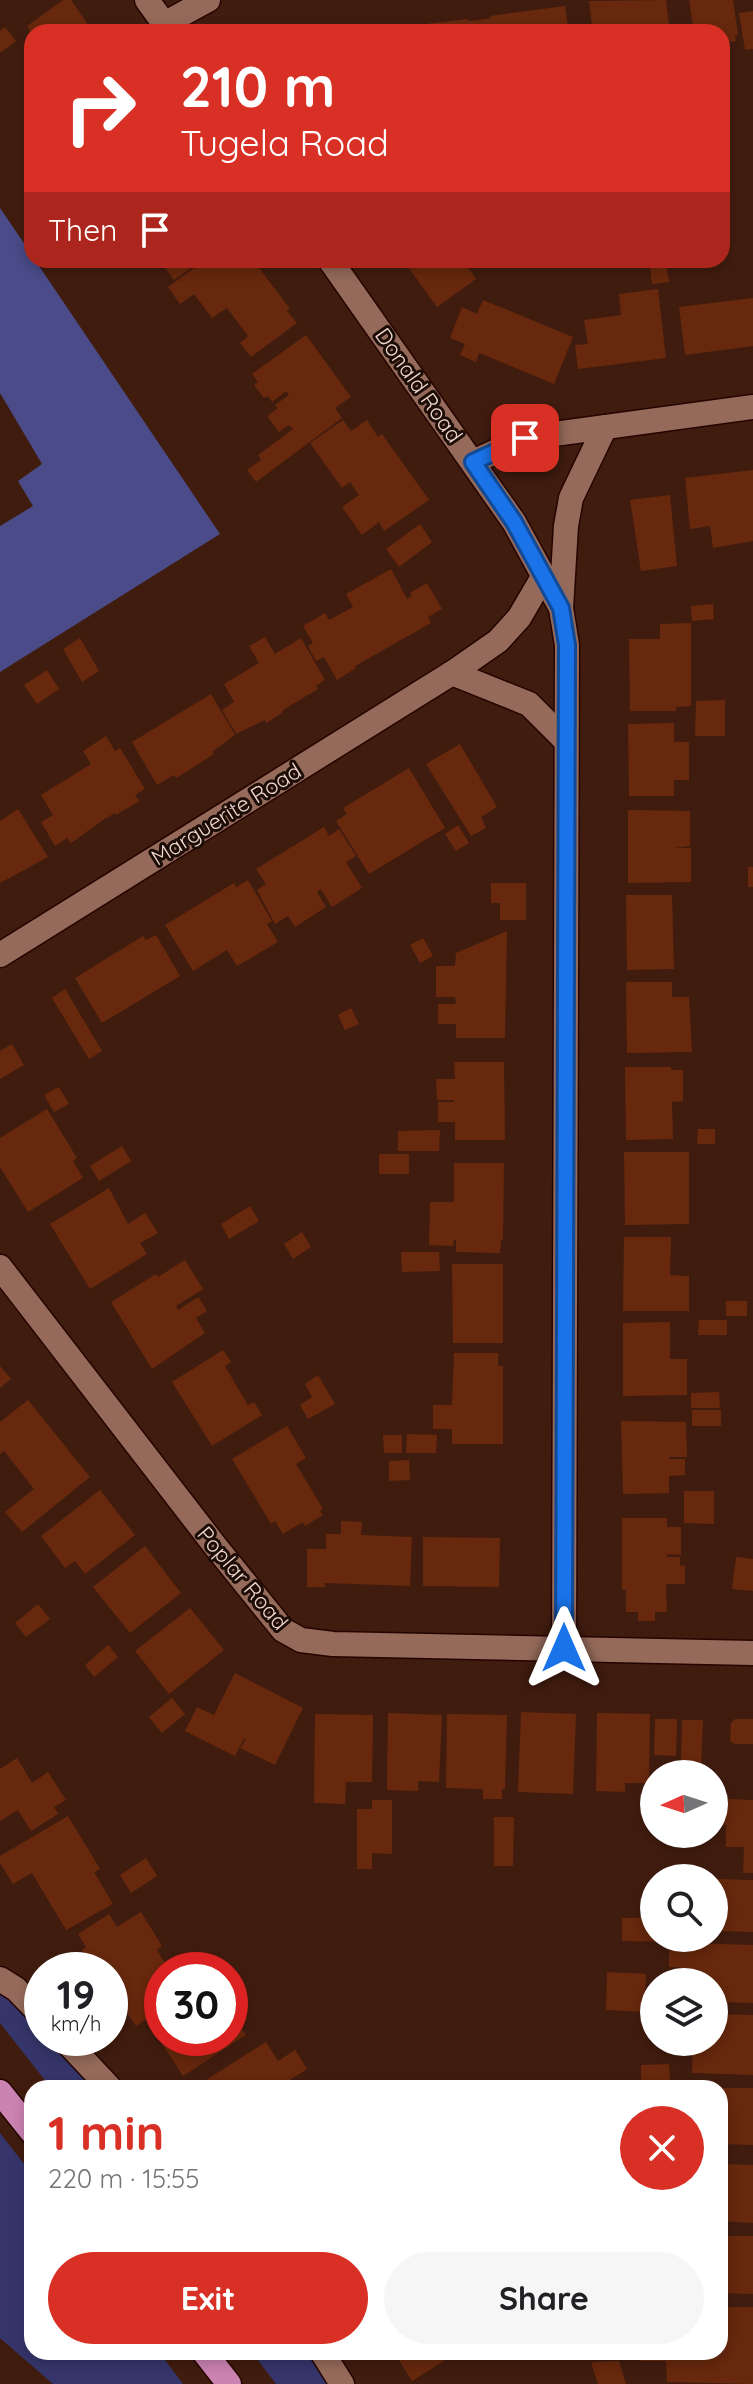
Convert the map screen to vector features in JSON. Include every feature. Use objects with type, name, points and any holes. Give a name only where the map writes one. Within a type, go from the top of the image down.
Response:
[{"type":"highway","points":[[0,2092],[24,2122]]},
{"type":"highway","points":[[210,2360],[229,2384]]},
{"type":"street","points":[[147,0],[164,24]]},
{"type":"street","points":[[173,24],[208,0]]},
{"type":"street","name":"Donald Road","points":[[336,268],[514,522],[561,608],[567,645],[564,1648]]},
{"type":"street","points":[[473,462],[525,438],[753,407]]},
{"type":"street","points":[[561,608],[566,526],[571,498],[605,427]]},
{"type":"street","name":"Marguerite Road","points":[[0,955],[452,673],[498,641],[519,618],[543,577]]},
{"type":"street","points":[[452,673],[529,704],[566,741]]},
{"type":"street","name":"Poplar Road","points":[[0,1267],[206,1535],[283,1630],[301,1640],[333,1644],[753,1653]]},
{"type":"street","points":[[0,1979],[24,1997]]},
{"type":"street","points":[[80,2056],[102,2080]]},
{"type":"street","points":[[327,2360],[342,2384]]},
{"type":"shaded area","points":[[0,208],[24,243],[24,268],[40,268],[220,534],[0,672],[0,526],[33,506],[18,481],[42,464],[0,393]]},
{"type":"shaded area","points":[[0,1988],[24,2010],[24,2054],[0,2023]]},
{"type":"shaded area","points":[[26,2056],[70,2056],[92,2080],[45,2080]]},
{"type":"shaded area","points":[[0,2133],[24,2164],[24,2359],[0,2338]]},
{"type":"shaded area","points":[[25,2360],[165,2360],[183,2384],[53,2384]]},
{"type":"shaded area","points":[[258,2360],[316,2360],[332,2384],[276,2384]]},
{"type":"building","points":[[63,0],[71,0],[88,24],[30,24]]},
{"type":"building","points":[[666,0],[669,24],[592,24],[589,1]]},
{"type":"building","points":[[689,0],[733,0],[738,35],[735,35],[736,41],[730,42],[730,24],[693,24]]},
{"type":"building","points":[[565,6],[568,24],[425,24],[479,20]]},
{"type":"building","points":[[753,11],[753,49],[745,50],[739,13]]},
{"type":"building","points":[[5,27],[16,41],[0,53],[0,31]]},
{"type":"building","points":[[165,268],[191,268],[174,280]]},
{"type":"building","points":[[194,268],[259,268],[297,323],[251,357],[240,343],[248,336],[227,308],[212,318],[194,294],[180,304],[168,287]]},
{"type":"building","points":[[409,268],[468,268],[476,279],[437,307]]},
{"type":"building","points":[[650,268],[667,268],[669,282],[652,284]]},
{"type":"building","points":[[658,289],[666,358],[578,369],[575,345],[588,344],[584,320],[621,315],[619,294]]},
{"type":"building","points":[[753,298],[753,346],[685,355],[679,307]]},
{"type":"building","points":[[483,300],[573,337],[554,384],[479,353],[476,362],[460,355],[465,344],[450,338],[462,307],[477,314]]},
{"type":"building","points":[[306,335],[351,397],[335,408],[342,418],[256,482],[247,470],[261,460],[258,455],[293,429],[289,425],[279,432],[267,416],[278,408],[275,405],[289,395],[286,391],[272,402],[268,396],[264,398],[254,385],[258,382],[252,374]]},
{"type":"building","points":[[343,420],[351,431],[367,420],[378,437],[382,434],[429,500],[384,531],[379,522],[362,535],[342,507],[359,495],[350,482],[342,488],[310,443]]},
{"type":"building","points":[[753,470],[753,541],[713,548],[710,526],[690,529],[685,478]]},
{"type":"building","points":[[670,495],[677,566],[641,571],[630,500]]},
{"type":"building","points":[[420,524],[432,542],[399,567],[386,549]]},
{"type":"building","points":[[391,569],[407,599],[412,596],[410,593],[427,583],[442,609],[428,617],[431,623],[355,666],[337,680],[324,657],[316,661],[308,646],[313,643],[303,626],[325,613],[329,620],[353,607],[346,594]]},
{"type":"building","points":[[713,604],[714,619],[692,621],[691,606]]},
{"type":"building","points":[[691,623],[691,706],[676,707],[676,711],[630,711],[629,639],[660,639],[660,624]]},
{"type":"building","points":[[265,637],[275,654],[301,638],[325,680],[316,686],[318,689],[266,723],[265,720],[236,734],[222,710],[234,702],[224,684],[259,663],[249,646]]},
{"type":"building","points":[[80,638],[99,671],[82,682],[63,649]]},
{"type":"building","points":[[47,670],[59,689],[37,704],[24,685]]},
{"type":"building","points":[[211,694],[235,735],[194,767],[157,785],[132,742]]},
{"type":"building","points":[[725,700],[725,736],[695,736],[696,701]]},
{"type":"building","points":[[674,723],[674,742],[689,742],[689,780],[674,780],[674,796],[629,796],[628,724]]},
{"type":"building","points":[[106,736],[115,751],[120,748],[145,789],[135,795],[139,801],[103,820],[71,843],[67,838],[55,846],[41,822],[53,815],[41,795],[91,764],[83,751]]},
{"type":"building","points":[[460,744],[497,807],[481,817],[486,828],[471,836],[426,764]]},
{"type":"building","points":[[409,768],[445,828],[369,874],[336,821],[347,814],[343,808]]},
{"type":"building","points":[[18,809],[48,857],[0,883],[0,821]]},
{"type":"building","points":[[628,810],[690,811],[690,846],[674,848],[691,848],[691,882],[628,883]]},
{"type":"building","points":[[458,825],[469,843],[456,851],[445,834]]},
{"type":"building","points":[[324,827],[329,836],[339,829],[356,856],[346,862],[362,888],[332,907],[321,889],[317,892],[326,907],[295,927],[288,916],[275,924],[257,890],[266,884],[256,869]]},
{"type":"building","points":[[748,867],[753,867],[753,887],[748,887]]},
{"type":"building","points":[[248,880],[272,921],[267,924],[278,942],[237,966],[227,950],[193,971],[165,925],[234,883],[236,887]]},
{"type":"building","points":[[491,883],[526,883],[526,920],[500,920],[500,903],[491,903]]},
{"type":"building","points":[[626,895],[672,895],[674,969],[627,970]]},
{"type":"building","points":[[507,931],[505,1038],[456,1038],[456,1024],[438,1024],[438,1004],[455,1004],[456,1001],[455,997],[436,997],[436,966],[455,966],[456,953]]},
{"type":"building","points":[[156,935],[180,976],[102,1023],[75,978],[143,936],[146,940]]},
{"type":"building","points":[[423,938],[433,956],[420,963],[410,945]]},
{"type":"building","points":[[626,982],[672,982],[672,997],[689,997],[692,1052],[627,1053]]},
{"type":"building","points":[[65,989],[102,1051],[89,1059],[52,998]]},
{"type":"building","points":[[351,1008],[359,1024],[345,1030],[338,1015]]},
{"type":"building","points":[[12,1044],[24,1065],[0,1079],[0,1051]]},
{"type":"building","points":[[454,1062],[504,1062],[505,1140],[455,1140],[455,1122],[438,1122],[438,1102],[454,1100],[437,1100],[436,1079],[455,1079]]},
{"type":"building","points":[[625,1067],[683,1070],[683,1101],[672,1102],[673,1139],[626,1140]]},
{"type":"building","points":[[59,1087],[69,1104],[54,1112],[44,1095]]},
{"type":"building","points":[[47,1109],[77,1158],[73,1161],[83,1178],[28,1212],[0,1167],[0,1138]]},
{"type":"building","points":[[698,1129],[715,1129],[715,1144],[697,1144]]},
{"type":"building","points":[[440,1130],[439,1151],[398,1151],[398,1131]]},
{"type":"building","points":[[122,1146],[131,1161],[99,1181],[90,1166]]},
{"type":"building","points":[[624,1152],[689,1152],[689,1224],[625,1225]]},
{"type":"building","points":[[379,1154],[409,1154],[409,1174],[379,1174]]},
{"type":"building","points":[[454,1163],[504,1163],[503,1240],[500,1253],[456,1252],[456,1240],[453,1246],[429,1245],[430,1202],[454,1202]]},
{"type":"building","points":[[109,1188],[128,1224],[145,1213],[158,1233],[140,1243],[147,1254],[90,1289],[50,1224]]},
{"type":"building","points":[[250,1206],[259,1221],[229,1239],[221,1224]]},
{"type":"building","points":[[302,1232],[311,1247],[293,1259],[284,1244]]},
{"type":"building","points":[[624,1237],[671,1237],[670,1275],[689,1276],[689,1311],[623,1311]]},
{"type":"building","points":[[401,1252],[439,1252],[440,1271],[402,1272]]},
{"type":"building","points":[[185,1260],[203,1289],[176,1306],[178,1310],[198,1297],[207,1311],[196,1318],[205,1333],[152,1369],[111,1302]]},
{"type":"building","points":[[452,1264],[503,1264],[503,1343],[453,1343]]},
{"type":"building","points":[[726,1301],[747,1301],[747,1316],[726,1316]]},
{"type":"building","points":[[699,1320],[727,1320],[727,1335],[698,1335]]},
{"type":"building","points":[[670,1322],[670,1359],[687,1359],[687,1395],[623,1396],[623,1323]]},
{"type":"building","points":[[223,1350],[231,1362],[225,1366],[248,1405],[254,1402],[262,1415],[212,1446],[172,1382]]},
{"type":"building","points":[[454,1353],[498,1353],[498,1366],[503,1366],[503,1444],[452,1444],[452,1429],[433,1429],[433,1405],[452,1405]]},
{"type":"building","points":[[0,1366],[11,1379],[0,1388]]},
{"type":"building","points":[[318,1375],[335,1404],[308,1419],[300,1405],[312,1397],[305,1384]]},
{"type":"building","points":[[719,1392],[720,1408],[691,1408],[691,1393]]},
{"type":"building","points":[[28,1400],[90,1477],[22,1532],[5,1512],[34,1489],[4,1451],[0,1454],[0,1422]]},
{"type":"building","points":[[692,1410],[721,1410],[721,1426],[692,1426]]},
{"type":"building","points":[[621,1421],[686,1422],[687,1457],[669,1457],[685,1459],[685,1475],[669,1476],[669,1493],[623,1494]]},
{"type":"building","points":[[287,1426],[306,1458],[296,1464],[323,1509],[320,1511],[323,1515],[283,1534],[275,1521],[271,1524],[232,1459]]},
{"type":"building","points":[[407,1434],[437,1435],[436,1453],[406,1453]]},
{"type":"building","points":[[383,1435],[402,1435],[402,1453],[384,1453]]},
{"type":"building","points":[[409,1460],[410,1480],[389,1481],[389,1461]]},
{"type":"building","points":[[100,1490],[135,1535],[85,1574],[75,1561],[65,1568],[41,1536]]},
{"type":"building","points":[[684,1491],[714,1491],[714,1524],[684,1523]]},
{"type":"building","points":[[622,1518],[667,1518],[667,1527],[681,1527],[681,1555],[667,1554],[667,1557],[680,1557],[680,1566],[685,1565],[685,1584],[666,1584],[667,1612],[655,1612],[655,1621],[638,1621],[638,1612],[626,1612],[626,1590],[622,1590]]},
{"type":"building","points":[[341,1521],[362,1522],[361,1535],[412,1537],[410,1586],[325,1583],[325,1587],[307,1587],[307,1549],[326,1549],[326,1534],[341,1534]]},
{"type":"building","points":[[423,1537],[500,1538],[499,1587],[423,1586]]},
{"type":"building","points":[[145,1546],[181,1593],[130,1633],[93,1587]]},
{"type":"building","points":[[736,1557],[753,1559],[753,1591],[732,1589]]},
{"type":"building","points":[[38,1604],[50,1619],[26,1637],[15,1623]]},
{"type":"building","points":[[190,1608],[224,1650],[169,1694],[135,1651]]},
{"type":"building","points":[[108,1645],[118,1657],[94,1677],[85,1665]]},
{"type":"building","points":[[235,1673],[303,1708],[275,1765],[240,1748],[244,1738],[235,1756],[185,1731],[197,1707],[214,1715]]},
{"type":"building","points":[[172,1698],[185,1714],[162,1733],[149,1717]]},
{"type":"building","points":[[521,1712],[576,1714],[573,1794],[518,1792]]},
{"type":"building","points":[[388,1713],[442,1715],[439,1782],[418,1781],[418,1791],[387,1790]]},
{"type":"building","points":[[597,1713],[650,1714],[649,1760],[640,1760],[640,1783],[625,1783],[625,1792],[596,1791]]},
{"type":"building","points":[[315,1714],[373,1715],[372,1782],[346,1782],[345,1804],[314,1803]]},
{"type":"building","points":[[447,1714],[507,1715],[505,1789],[502,1789],[502,1799],[483,1799],[483,1789],[446,1788]]},
{"type":"building","points":[[655,1719],[677,1719],[676,1756],[654,1755]]},
{"type":"building","points":[[735,1719],[753,1719],[753,1744],[734,1744],[730,1741],[731,1723]]},
{"type":"building","points":[[682,1720],[703,1720],[701,1760],[681,1760]]},
{"type":"building","points":[[17,1758],[32,1783],[48,1772],[66,1800],[54,1807],[58,1814],[31,1831],[18,1810],[0,1821],[0,1769]]},
{"type":"building","points":[[728,1799],[753,1800],[753,1873],[743,1873],[744,1847],[728,1847]]},
{"type":"building","points":[[372,1800],[392,1800],[392,1854],[372,1853],[372,1869],[357,1869],[357,1809],[372,1809]]},
{"type":"building","points":[[68,1816],[100,1869],[94,1872],[113,1904],[66,1930],[32,1873],[13,1884],[0,1863],[0,1856]]},
{"type":"building","points":[[494,1817],[514,1817],[513,1866],[494,1866]]},
{"type":"building","points":[[146,1858],[157,1876],[131,1893],[120,1875]]},
{"type":"building","points":[[728,1879],[753,1880],[753,1932],[728,1931]]},
{"type":"building","points":[[141,1912],[162,1946],[158,1952],[144,1952],[144,2021],[136,2026],[128,2014],[128,1952],[83,1952],[86,1947],[78,1934],[109,1914],[117,1927]]},
{"type":"building","points":[[622,1918],[640,1918],[640,1941],[622,1941]]},
{"type":"building","points":[[728,1944],[753,1945],[753,2003],[728,2002],[728,1968],[669,1967],[669,1952],[728,1952]]},
{"type":"building","points":[[607,1972],[640,1974],[640,2012],[606,2010]]},
{"type":"building","points":[[728,2014],[753,2015],[753,2075],[692,2073],[693,2056],[728,2056]]},
{"type":"building","points":[[266,2042],[278,2061],[295,2050],[307,2069],[290,2080],[206,2080]]},
{"type":"building","points":[[170,2056],[214,2056],[183,2076]]},
{"type":"building","points":[[669,2064],[670,2080],[641,2080],[641,2065]]},
{"type":"building","points":[[728,2088],[753,2088],[753,2145],[728,2144]]},
{"type":"building","points":[[728,2164],[753,2165],[753,2223],[728,2221]]},
{"type":"building","points":[[728,2236],[753,2236],[753,2294],[728,2293]]},
{"type":"building","points":[[728,2307],[753,2307],[753,2384],[667,2382],[666,2361],[639,2361],[728,2360]]},
{"type":"building","points":[[399,2360],[445,2360],[412,2381]]},
{"type":"building","points":[[619,2361],[626,2384],[598,2384],[591,2362]]},
{"type":"route","points":[[525,438],[473,462],[514,522],[561,608],[567,645],[564,1648]]}]
